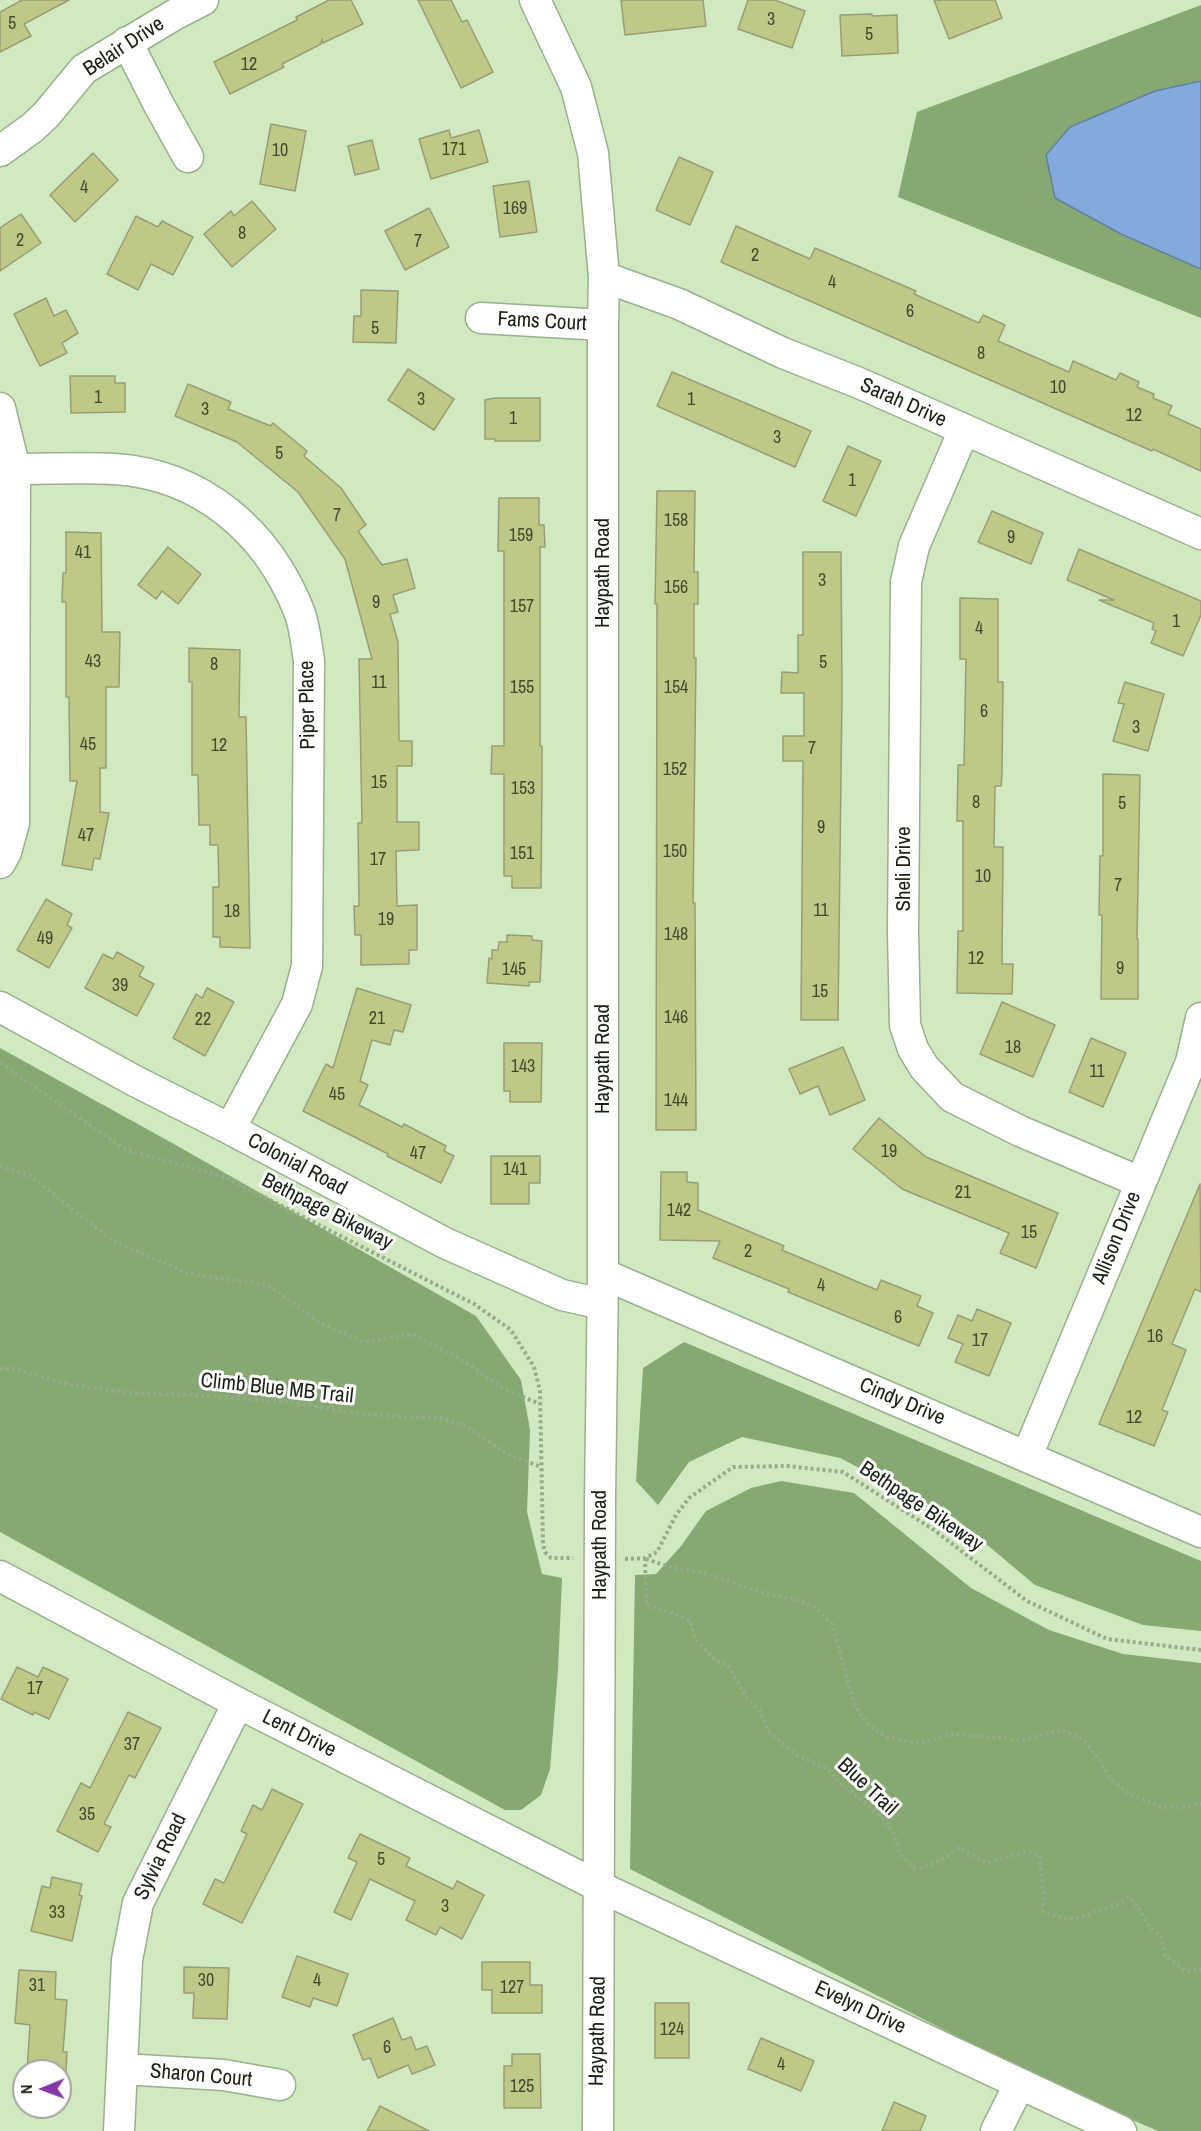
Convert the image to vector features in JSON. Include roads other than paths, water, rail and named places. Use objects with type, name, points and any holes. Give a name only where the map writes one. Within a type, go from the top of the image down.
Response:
[{"type":"street","name":"Belair Drive","points":[[0,151],[32,129],[84,69],[203,0]]},
{"type":"street","name":"Haypath Road","points":[[535,0],[576,87],[593,153],[604,277],[603,1274],[597,2131]]},
{"type":"street","points":[[127,42],[188,157]]},
{"type":"street","name":"Sarah Drive","points":[[604,277],[679,303],[783,353],[859,383],[1201,534]]},
{"type":"street","name":"Fams Court","points":[[481,318],[603,325]]},
{"type":"street","points":[[0,408],[15,470],[14,824],[6,852],[0,862]]},
{"type":"street","name":"Sheli Drive","points":[[964,430],[914,546],[906,582],[903,931],[905,1025],[913,1049],[924,1067],[952,1096],[1020,1131],[1140,1182]]},
{"type":"street","name":"Piper Place","points":[[15,470],[116,469],[167,479],[194,489],[220,504],[261,544],[281,571],[300,613],[309,660],[307,966],[297,1004],[230,1129]]},
{"type":"street","name":"Colonial Road","points":[[0,1007],[135,1081],[445,1243],[562,1294],[602,1304]]},
{"type":"street","name":"Allison Drive","points":[[1027,1456],[1191,1062],[1201,1018]]},
{"type":"street","name":"Cindy Drive","points":[[603,1274],[1201,1532]]},
{"type":"street","name":"Lent Drive","points":[[0,1576],[238,1702],[600,1887]]},
{"type":"street","name":"Sylvia Road","points":[[119,2131],[127,1960],[138,1903],[238,1702]]},
{"type":"street","name":"Evelyn Drive","points":[[600,1887],[1121,2131]]},
{"type":"street","name":"Sharon Court","points":[[122,2069],[224,2075],[280,2085]]},
{"type":"street","points":[[996,2131],[1019,2085]]},
{"type":"water","points":[[1201,81],[1201,269],[1121,234],[1055,198],[1046,155],[1070,127],[1155,91]]}]
